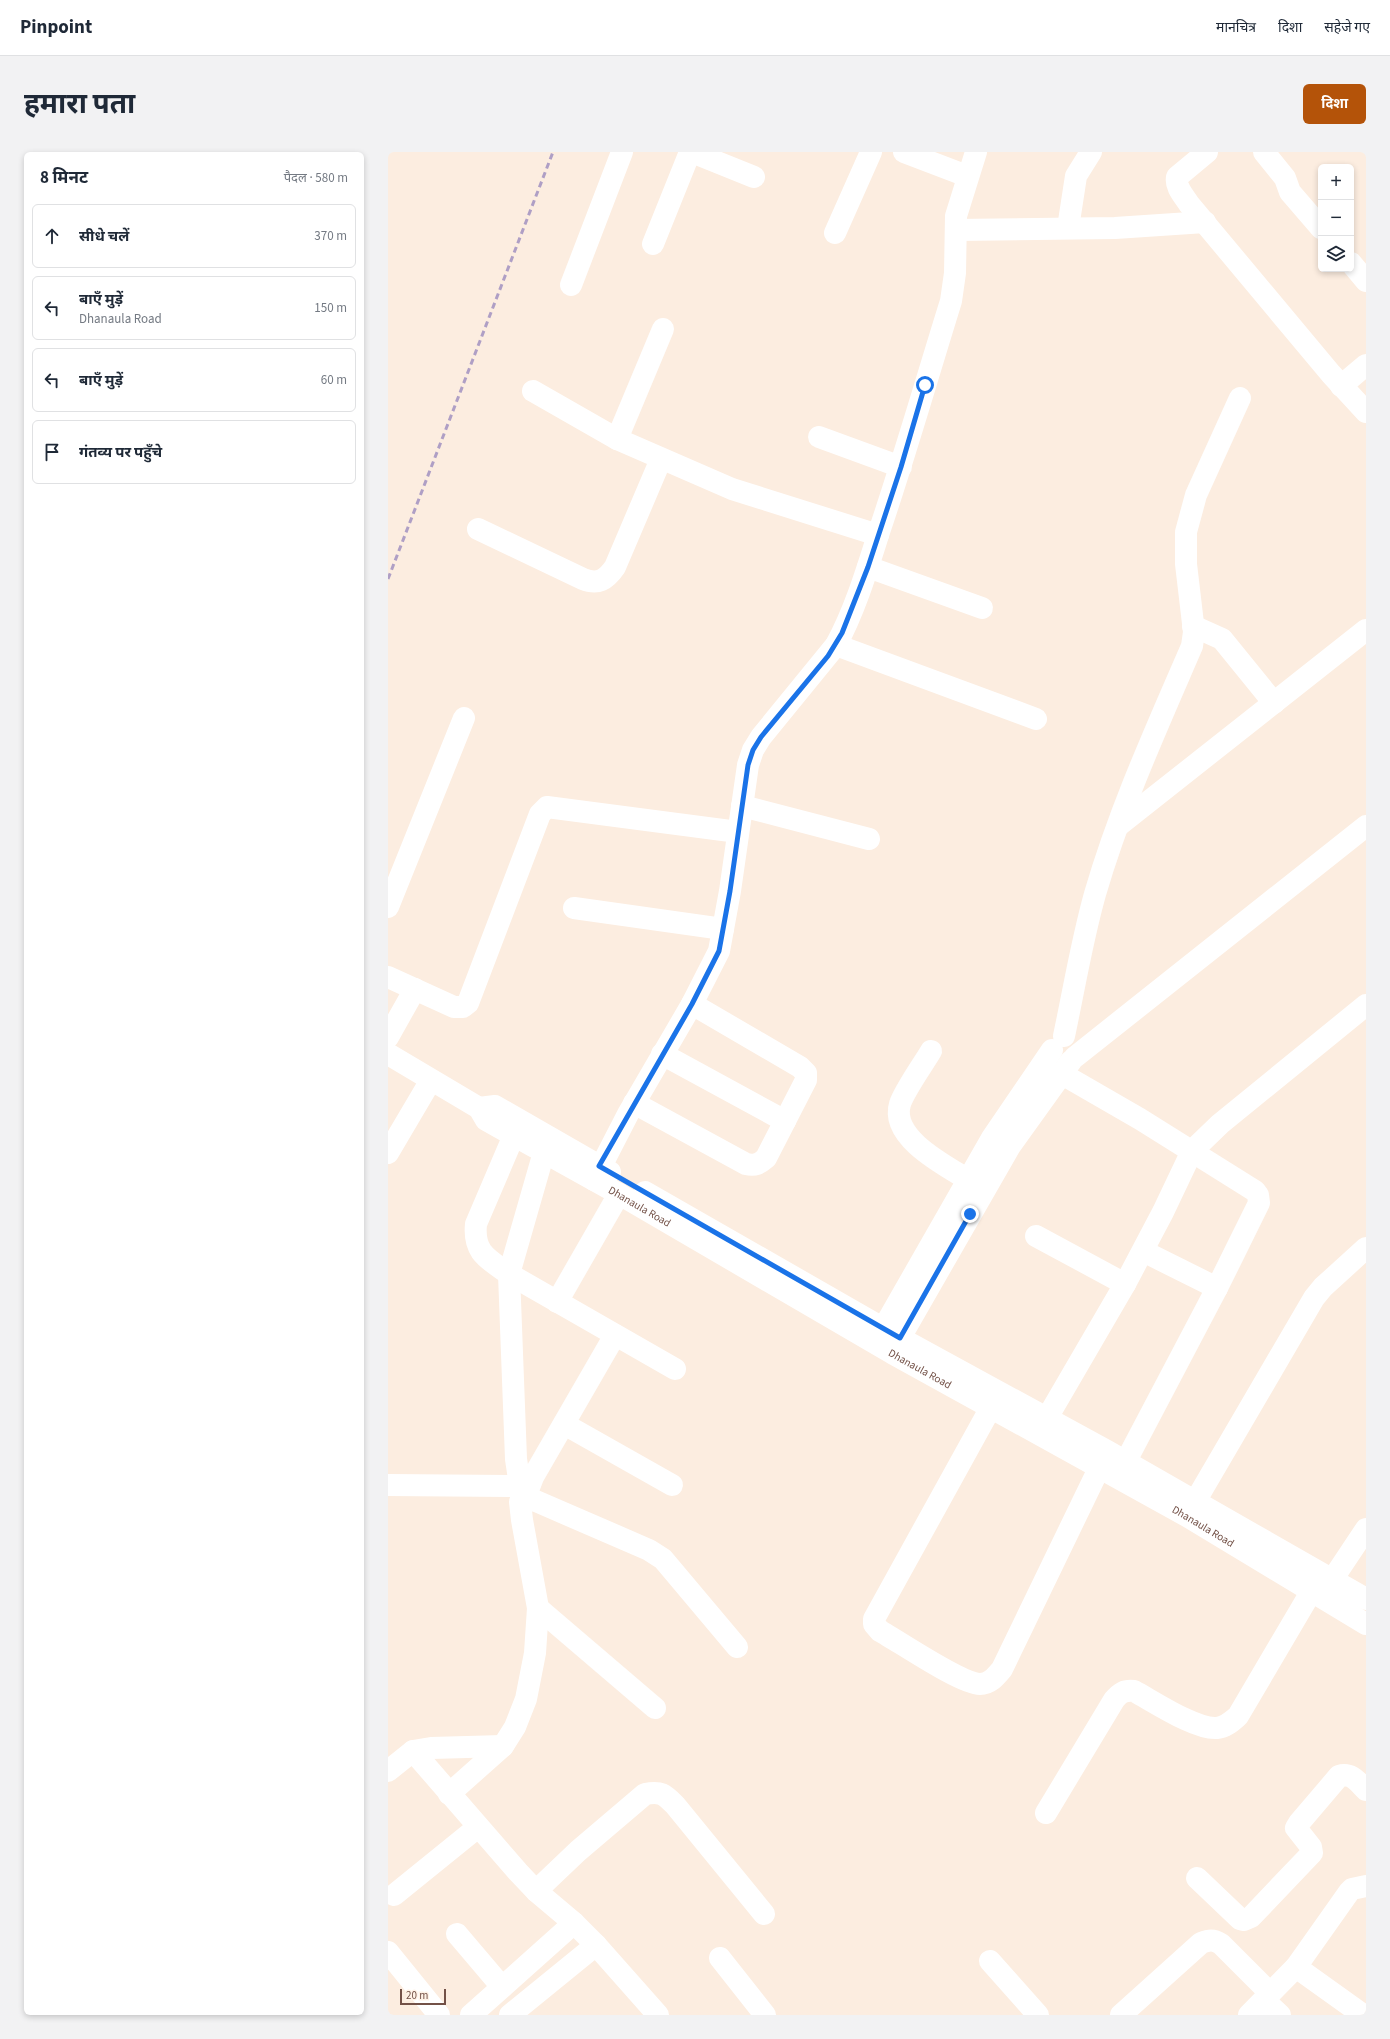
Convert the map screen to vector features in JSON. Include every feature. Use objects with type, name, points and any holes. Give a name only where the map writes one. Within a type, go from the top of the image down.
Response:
[{"type":"street","points":[[571,284],[622,152]]},
{"type":"street","points":[[653,244],[691,152],[754,177]]},
{"type":"street","points":[[835,234],[871,152]]},
{"type":"street","points":[[904,152],[967,176]]},
{"type":"street","points":[[596,1173],[634,1103],[692,1004],[719,951],[748,765],[753,750],[761,737],[836,645],[868,567],[901,467],[951,301],[955,273],[956,216],[967,176],[976,152]]},
{"type":"street","points":[[1068,228],[1076,176],[1091,152]]},
{"type":"street","points":[[1207,152],[1178,176],[1176,180],[1189,204],[1341,386],[1366,412]]},
{"type":"street","points":[[1264,152],[1285,178],[1288,189],[1318,224]]},
{"type":"street","points":[[956,230],[1115,228],[1204,222]]},
{"type":"street","points":[[1354,267],[1366,281]]},
{"type":"street","points":[[617,439],[663,329]]},
{"type":"street","points":[[1341,386],[1366,365]]},
{"type":"street","points":[[533,391],[617,439],[732,489],[878,535]]},
{"type":"street","points":[[887,1341],[976,1184],[996,1132],[1058,1043],[1095,895],[1142,761],[1192,646],[1194,638],[1186,564],[1186,532],[1196,495],[1240,398]]},
{"type":"street","points":[[819,437],[901,467]]},
{"type":"street","points":[[478,528],[583,579],[591,582],[599,582],[610,574],[615,567],[661,459]]},
{"type":"street","points":[[868,567],[982,608]]},
{"type":"street","points":[[1193,626],[1222,639],[1274,703]]},
{"type":"street","points":[[1119,825],[1366,630]]},
{"type":"street","points":[[836,645],[1036,719]]},
{"type":"street","points":[[388,907],[464,718]]},
{"type":"street","points":[[742,806],[869,839]]},
{"type":"street","points":[[388,977],[454,1007],[463,1007],[468,1004],[540,814],[547,807],[738,832]]},
{"type":"street","points":[[1070,1064],[1366,826]]},
{"type":"street","points":[[574,908],[723,929]]},
{"type":"street","points":[[388,1037],[415,989]]},
{"type":"street","points":[[634,1103],[746,1164],[752,1166],[760,1164],[766,1158],[806,1080],[806,1073],[800,1067],[692,1004]]},
{"type":"street","points":[[1047,1418],[1126,1284],[1192,1151],[1220,1124],[1366,1005]]},
{"type":"street","points":[[976,1184],[1010,1146],[1070,1064],[1078,1048],[1077,1043],[1074,1039],[1058,1043]]},
{"type":"street","points":[[931,1051],[900,1104],[900,1124],[910,1138],[926,1152],[976,1184]]},
{"type":"street","name":"Dhanaula Road","points":[[388,1054],[479,1108],[486,1120],[544,1152],[596,1173],[619,1194],[887,1341],[1047,1418],[1103,1460],[1126,1461],[1191,1509],[1310,1592],[1366,1624]]},
{"type":"street","points":[[662,1054],[785,1121]]},
{"type":"street","points":[[1070,1064],[1192,1151],[1255,1191],[1258,1196],[1259,1203],[1217,1288],[1126,1461]]},
{"type":"street","points":[[388,1153],[431,1080]]},
{"type":"street","name":"Dhanaula Road","points":[[479,1108],[495,1106],[596,1173],[887,1341],[990,1409],[1103,1460],[1191,1509],[1332,1580],[1366,1599]]},
{"type":"street","points":[[514,1135],[476,1224],[474,1237],[479,1249],[484,1255],[509,1274],[674,1369]]},
{"type":"street","points":[[449,1794],[503,1746],[515,1727],[526,1699],[535,1653],[538,1608],[522,1520],[520,1505],[522,1494],[516,1460],[509,1274],[544,1152]]},
{"type":"street","points":[[557,1302],[619,1194]]},
{"type":"street","points":[[1036,1236],[1126,1284]]},
{"type":"street","points":[[1191,1509],[1314,1298],[1323,1287],[1366,1248]]},
{"type":"street","points":[[1143,1251],[1217,1288]]},
{"type":"street","points":[[522,1494],[615,1335]]},
{"type":"street","points":[[990,1409],[874,1619],[874,1624],[880,1630],[960,1678],[981,1684],[993,1679],[1002,1669],[1103,1460]]},
{"type":"street","points":[[564,1424],[672,1485]]},
{"type":"street","points":[[388,1485],[522,1494],[649,1550],[663,1559],[737,1647]]},
{"type":"street","points":[[1332,1580],[1366,1529]]},
{"type":"street","points":[[1046,1813],[1114,1700],[1120,1693],[1127,1690],[1134,1691],[1200,1727],[1216,1728],[1228,1725],[1238,1716],[1310,1592]]},
{"type":"street","points":[[538,1608],[655,1708]]},
{"type":"street","points":[[388,1771],[413,1751],[431,1748],[503,1746]]},
{"type":"street","points":[[413,1751],[536,1892],[574,1923],[596,1945],[658,2015]]},
{"type":"street","points":[[1197,1878],[1240,1919],[1244,1920],[1251,1917],[1312,1853],[1311,1847],[1296,1828],[1339,1776],[1345,1774],[1350,1776],[1366,1790]]},
{"type":"street","points":[[536,1892],[578,1852],[639,1799],[645,1794],[656,1792],[666,1796],[675,1805],[764,1914]]},
{"type":"street","points":[[394,1895],[478,1827]]},
{"type":"street","points":[[1261,2003],[1296,1967],[1349,1892],[1352,1889],[1366,1886]]},
{"type":"street","points":[[471,2015],[574,1923]]},
{"type":"street","points":[[457,1934],[502,1987]]},
{"type":"street","points":[[1121,2015],[1201,1944],[1209,1940],[1215,1940],[1221,1944],[1261,2003],[1280,2015]]},
{"type":"street","points":[[510,2015],[596,1945]]},
{"type":"street","points":[[388,1952],[439,2015]]},
{"type":"street","points":[[720,1958],[764,2015]]},
{"type":"street","points":[[990,1960],[1038,2015]]},
{"type":"street","points":[[1296,1967],[1363,2015]]},
{"type":"railway","points":[[388,579],[553,152]]},
{"type":"route","points":[[925,385],[901,467],[868,567],[842,633],[828,656],[761,737],[753,750],[748,765],[730,891],[719,951],[692,1004],[599,1166],[900,1338],[970,1214]]}]
